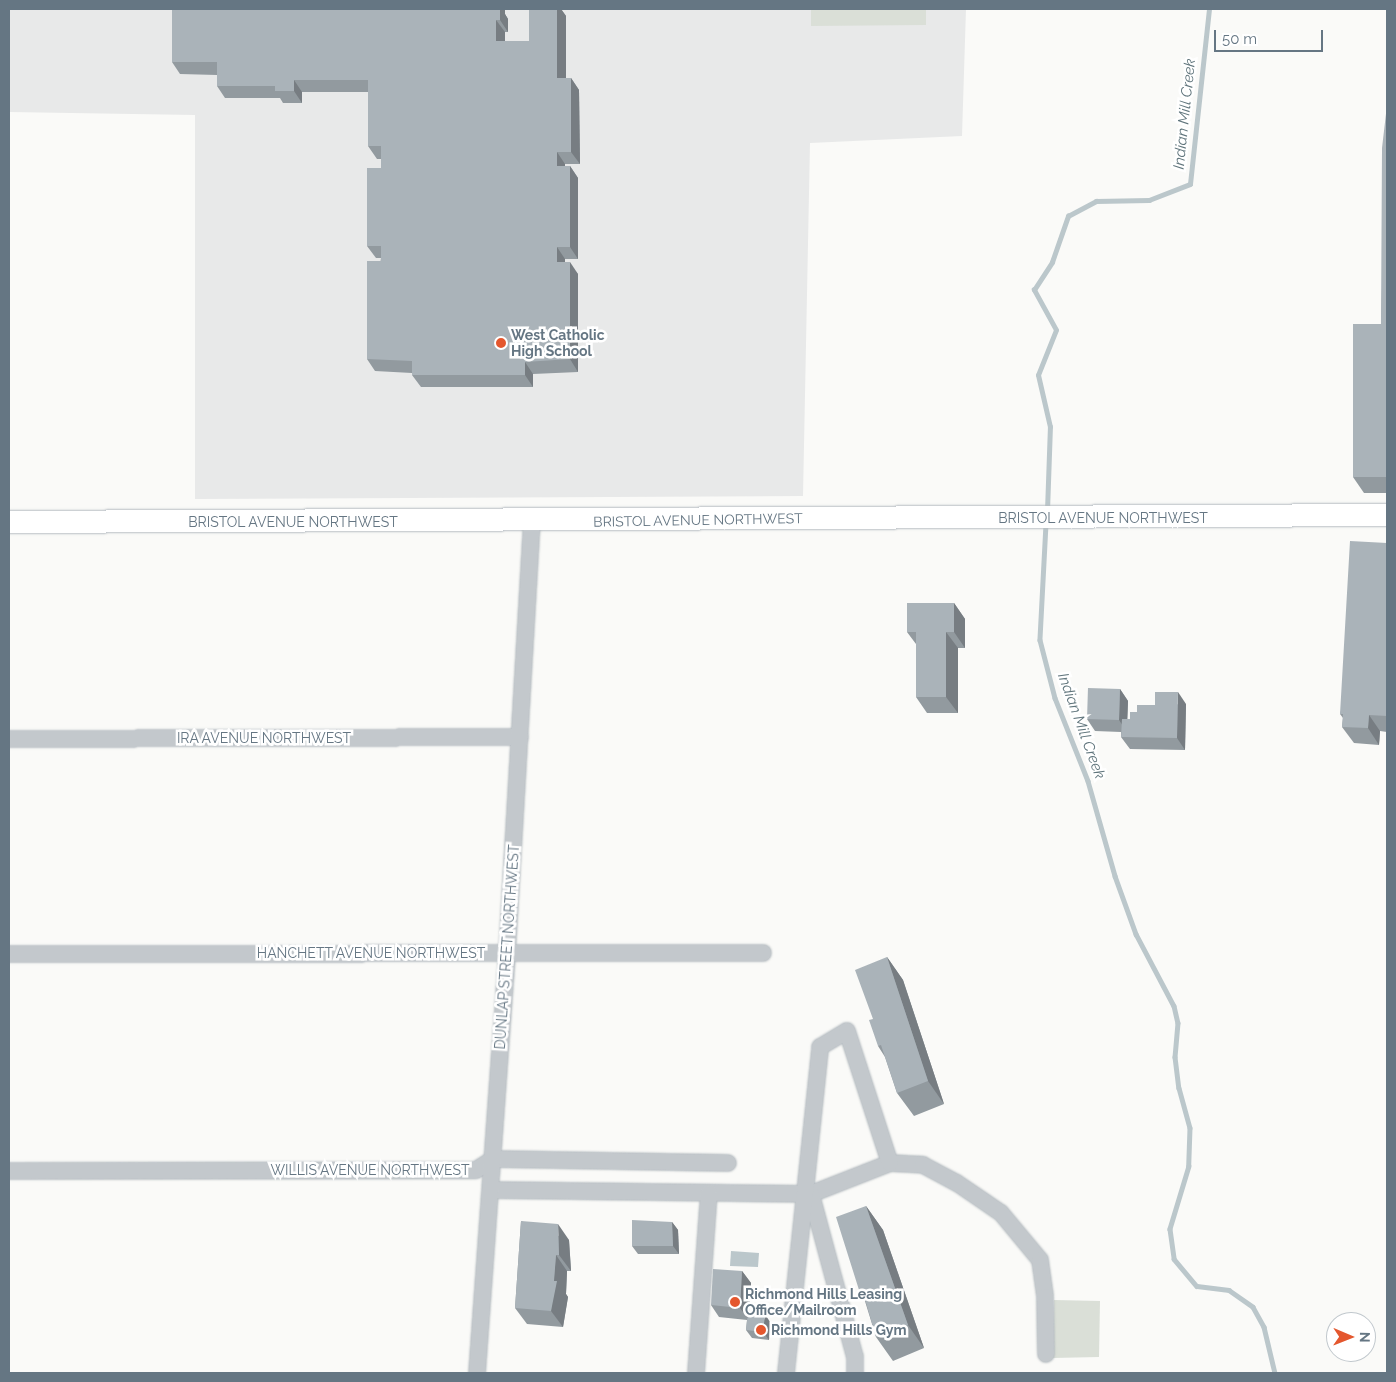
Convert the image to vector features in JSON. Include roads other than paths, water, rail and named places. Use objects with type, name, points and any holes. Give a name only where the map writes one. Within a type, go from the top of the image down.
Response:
[{"type":"street","name":"BRISTOL AVENUE NORTHWEST","points":[[9,522],[532,521],[1387,515]]},
{"type":"street","name":"DUNLAP STREET NORTHWEST","points":[[477,1373],[507,953],[532,521]]},
{"type":"street","name":"IRA AVENUE NORTHWEST","points":[[9,739],[520,737]]},
{"type":"street","name":"HANCHETT AVENUE NORTHWEST","points":[[9,954],[763,953]]},
{"type":"street","points":[[786,1373],[807,1194],[820,1047],[847,1032],[890,1163]]},
{"type":"street","name":"WILLIS AVENUE NORTHWEST","points":[[9,1170],[476,1170],[493,1159],[728,1163]]},
{"type":"street","points":[[491,1190],[807,1194],[890,1163],[923,1166],[957,1183],[1001,1213],[1020,1232],[1040,1260],[1045,1297],[1046,1354]]},
{"type":"street","points":[[696,1373],[709,1193]]},
{"type":"street","points":[[807,1194],[855,1356],[856,1373]]},
{"type":"waterway","name":"Indian Mill Creek","points":[[1047,511],[1050,427],[1038,375],[1056,330],[1034,290],[1052,262],[1068,216],[1096,201],[1149,200],[1190,184],[1209,9]]},
{"type":"waterway","name":"Indian Mill Creek","points":[[1046,524],[1040,640],[1055,698],[1088,781],[1115,876],[1136,934],[1174,1006],[1178,1023],[1175,1057],[1179,1088],[1190,1128],[1189,1166],[1170,1229],[1174,1259],[1197,1286],[1229,1290],[1253,1307],[1264,1327],[1275,1373]]},
{"type":"place","name":"West Catholic High School","points":[[501,343]]},
{"type":"place","name":"Richmond Hills Leasing Office/Mailroom","points":[[735,1302]]},
{"type":"place","name":"Richmond Hills Gym","points":[[761,1330]]}]
